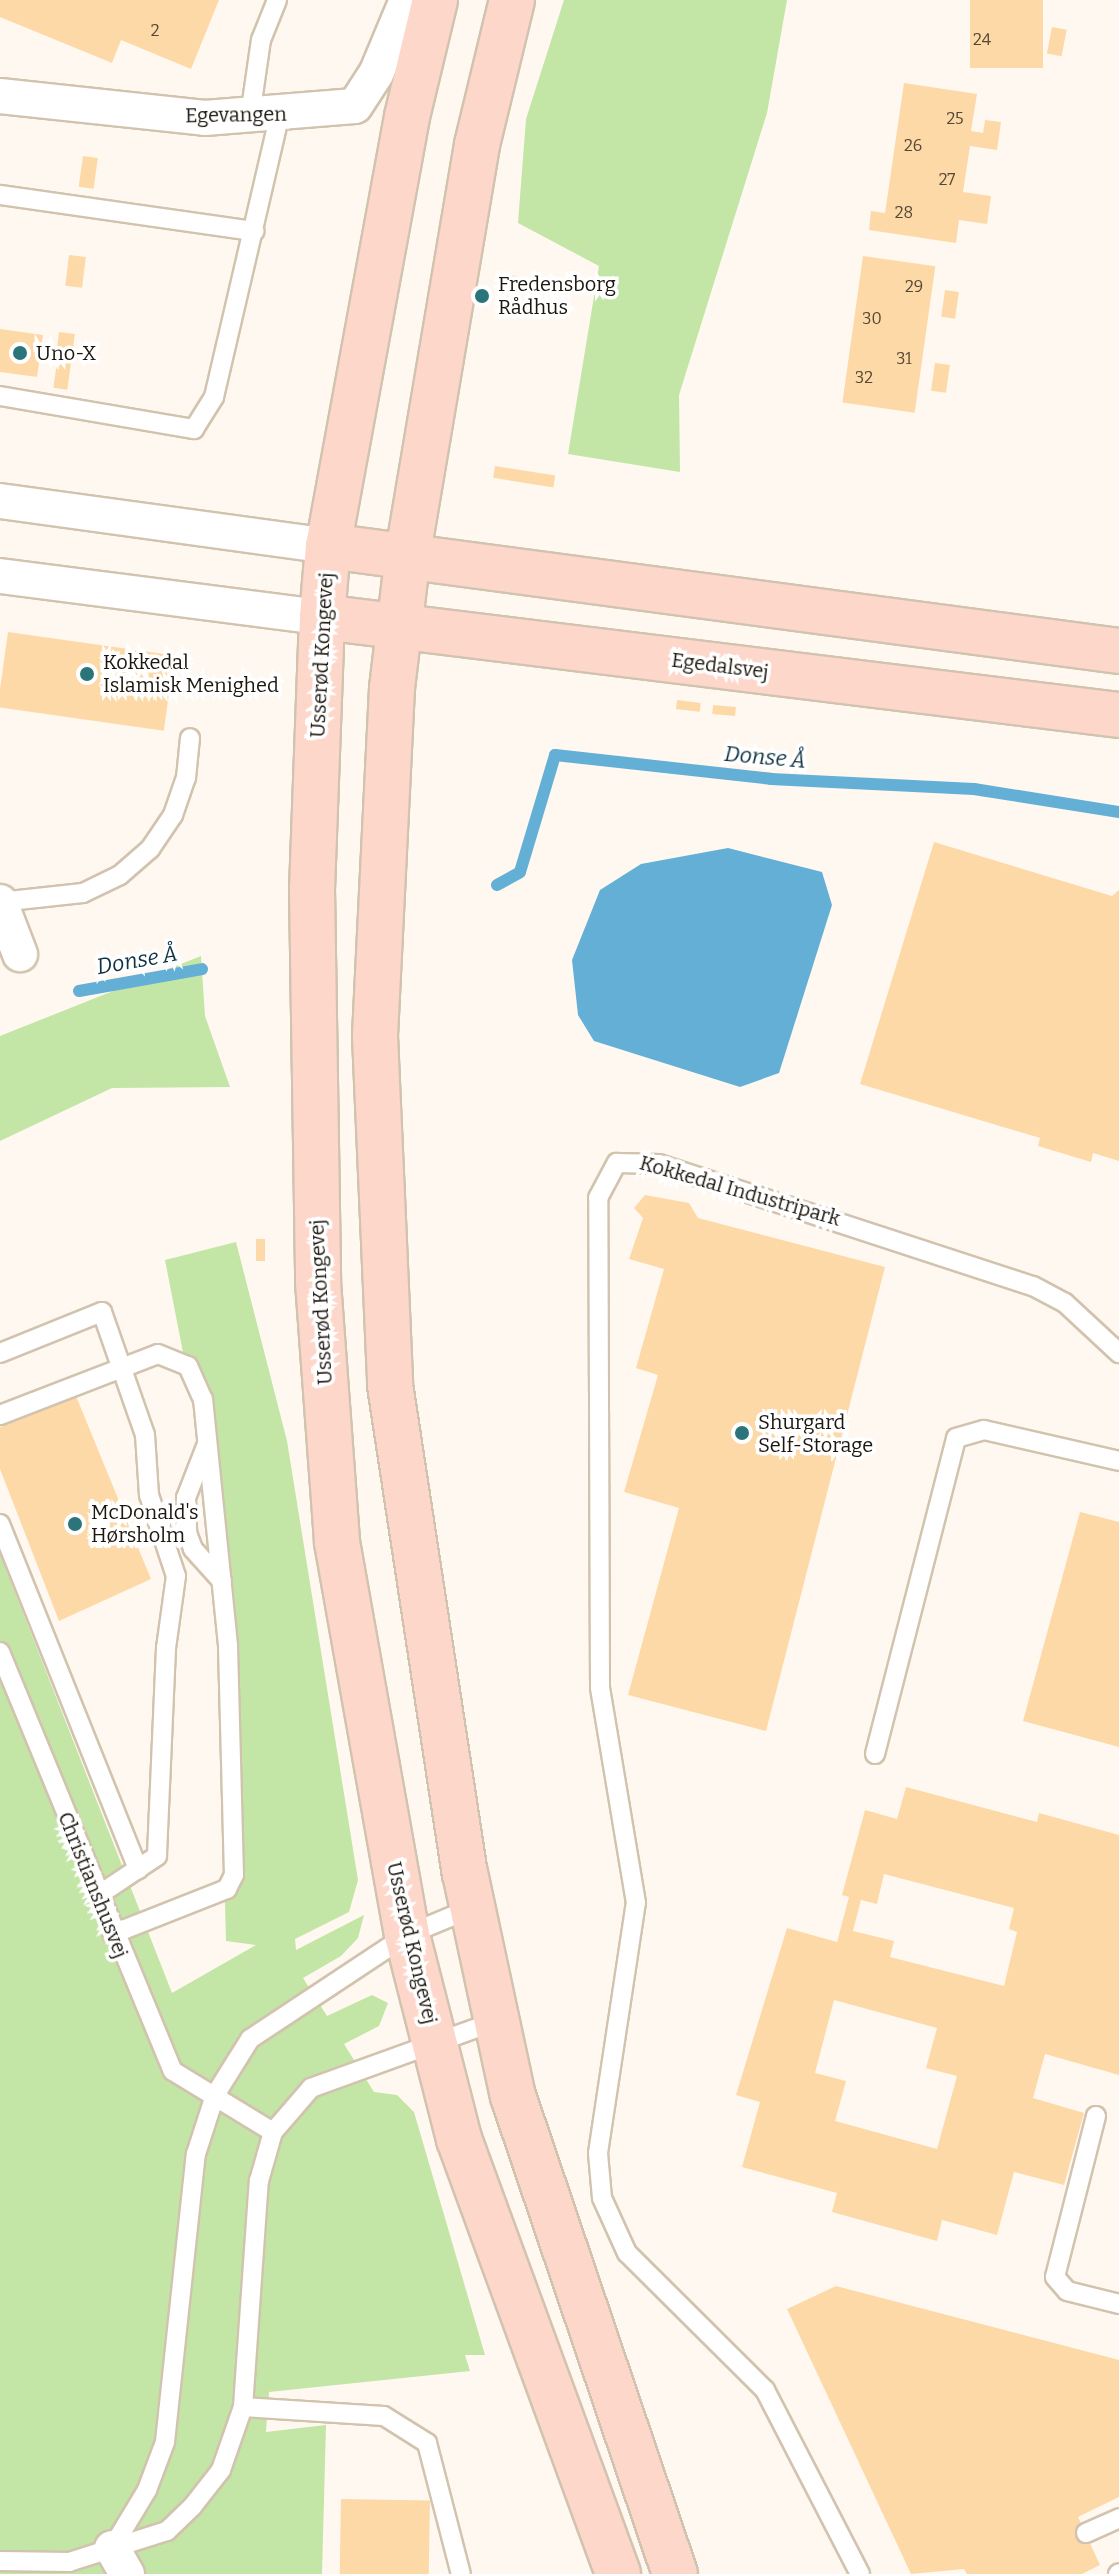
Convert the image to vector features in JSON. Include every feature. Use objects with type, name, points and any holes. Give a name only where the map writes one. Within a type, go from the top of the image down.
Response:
[{"type":"main road","name":"Usserød Kongevej","points":[[435,0],[407,117],[328,546],[322,617],[312,889],[318,1282],[337,1542],[407,1935],[459,2139],[618,2574]]},
{"type":"main road","points":[[512,0],[477,145],[408,554],[400,626],[375,1036],[390,1385],[472,1908],[513,2096],[675,2574]]},
{"type":"main road","points":[[328,546],[408,554],[1119,651]]},
{"type":"main road","name":"Egedalsvej","points":[[322,617],[1119,715]]},
{"type":"street","name":"Egevangen","points":[[0,96],[129,113],[264,116],[355,106],[376,74],[407,0]]},
{"type":"street","points":[[0,501],[328,546]]},
{"type":"street","points":[[0,576],[322,617]]},
{"type":"street","points":[[0,902],[20,954]]},
{"type":"lane","points":[[0,396],[194,429],[214,397],[254,231],[264,116],[261,40],[277,0]]},
{"type":"lane","points":[[0,195],[254,231]]},
{"type":"lane","points":[[0,902],[83,893],[120,875],[150,849],[178,803],[190,738]]},
{"type":"lane","name":"Kokkedal Industripark","points":[[860,2574],[765,2390],[627,2253],[602,2198],[598,2153],[636,1903],[600,1687],[598,1198],[617,1163],[659,1164],[1033,1286],[1065,1303],[1119,1353]]},
{"type":"lane","points":[[0,1353],[102,1312],[145,1435],[149,1495],[176,1576],[166,1648],[157,1856],[97,1896]]},
{"type":"lane","points":[[0,1415],[158,1354],[188,1366],[200,1388],[209,1440],[222,1581],[233,1879],[227,1889],[113,1934]]},
{"type":"lane","points":[[875,1754],[956,1438],[984,1430],[1119,1461]]},
{"type":"lane","points":[[209,1440],[186,1498],[187,1533],[193,1549],[222,1581]]},
{"type":"lane","points":[[0,1524],[138,1869]]},
{"type":"lane","name":"Christianshusvej","points":[[0,1653],[97,1896],[173,2071],[273,2132]]},
{"type":"lane","points":[[120,2561],[165,2442],[196,2154],[215,2095],[250,2039],[407,1935],[472,1908]]},
{"type":"lane","points":[[0,2561],[120,2561],[167,2531],[192,2507],[221,2470],[243,2407],[259,2181],[273,2132],[311,2088],[497,2021]]},
{"type":"lane","points":[[1096,2116],[1055,2277],[1067,2291],[1119,2304]]},
{"type":"lane","points":[[243,2407],[384,2416],[427,2443],[461,2574]]},
{"type":"lane","points":[[1086,2533],[1119,2518]]},
{"type":"green space","points":[[564,0],[787,0],[767,113],[679,395],[680,472],[568,454],[599,266],[518,223],[526,119]]},
{"type":"green space","points":[[201,956],[205,1016],[230,1087],[112,1088],[0,1141],[0,1036]]},
{"type":"green space","points":[[236,1242],[287,1441],[358,1880],[349,1912],[295,1939],[296,1950],[364,1915],[358,1938],[341,1956],[303,1978],[327,2016],[372,1995],[388,2003],[379,2026],[344,2044],[374,2092],[397,2095],[414,2112],[485,2355],[465,2355],[470,2371],[269,2392],[266,2432],[326,2425],[322,2574],[0,2574],[0,1554],[172,1993],[256,1945],[226,1941],[218,1648],[225,1635],[209,1486],[165,1260]]},
{"type":"water","points":[[728,848],[822,872],[832,905],[779,1073],[740,1087],[594,1041],[578,1015],[572,960],[600,890],[641,864]]},
{"type":"building","points":[[0,0],[219,0],[191,69],[121,40],[112,63],[0,17]]},
{"type":"building","points":[[970,0],[1043,0],[1043,68],[970,68]]},
{"type":"building","points":[[1052,27],[1067,30],[1062,56],[1047,54]]},
{"type":"building","points":[[904,83],[977,94],[971,131],[983,133],[985,120],[1001,122],[997,150],[970,146],[963,192],[991,196],[987,224],[959,220],[956,243],[869,230],[871,211],[885,213]]},
{"type":"building","points":[[83,156],[98,158],[94,189],[79,187]]},
{"type":"building","points":[[69,255],[86,257],[82,288],[65,286]]},
{"type":"building","points":[[863,256],[935,266],[915,413],[842,403]]},
{"type":"building","points":[[511,275],[521,277],[516,298],[507,297]]},
{"type":"building","points":[[945,290],[959,292],[955,319],[941,317]]},
{"type":"building","name":"Uno-X","points":[[0,329],[43,335],[37,377],[0,372]]},
{"type":"building","points":[[59,332],[75,334],[72,355],[56,353]]},
{"type":"building","points":[[58,355],[72,357],[67,390],[53,388]]},
{"type":"building","points":[[935,363],[950,365],[946,393],[931,391]]},
{"type":"building","points":[[495,466],[555,476],[553,487],[493,478]]},
{"type":"building","name":"Kokkedal Islamisk Menighed","points":[[8,632],[174,655],[164,731],[0,708]]},
{"type":"building","points":[[677,700],[701,703],[700,712],[676,709]]},
{"type":"building","points":[[713,705],[736,707],[735,716],[712,714]]},
{"type":"building","points":[[934,842],[1112,896],[1119,890],[1119,1161],[1093,1153],[1091,1162],[1038,1146],[1040,1138],[860,1084]]},
{"type":"building","name":"Shurgard Self-Storage","points":[[645,1195],[689,1203],[698,1218],[885,1267],[766,1731],[628,1695],[679,1508],[624,1492],[658,1375],[636,1368],[664,1269],[629,1259],[643,1218],[634,1208]]},
{"type":"building","points":[[256,1239],[265,1239],[265,1261],[256,1261]]},
{"type":"building","name":"McDonald's Hørsholm","points":[[76,1396],[151,1579],[59,1621],[0,1469],[0,1427]]},
{"type":"building","points":[[1080,1512],[1119,1522],[1119,1747],[1023,1721]]},
{"type":"building","points":[[906,1787],[1037,1822],[1039,1813],[1119,1835],[1119,2075],[1045,2054],[1033,2098],[1084,2113],[1064,2185],[1014,2172],[997,2235],[942,2220],[937,2241],[832,2212],[837,2193],[742,2167],[760,2102],[736,2095],[787,1928],[837,1942],[849,1897],[842,1895],[865,1810],[897,1819]],"holes":[[[884,1874],[1014,1908],[1009,1929],[1017,1932],[1004,1986],[890,1957],[894,1941],[853,1931],[861,1900],[877,1904]],[[834,2000],[937,2028],[926,2068],[957,2076],[937,2149],[835,2121],[846,2081],[815,2073]]]},
{"type":"building","points":[[836,2286],[1119,2360],[1119,2497],[1078,2517],[1100,2565],[1082,2574],[967,2574],[964,2569],[911,2574],[787,2309]]},
{"type":"building","points":[[341,2499],[430,2501],[429,2574],[340,2574]]},
{"type":"waterway","name":"Donse Å","points":[[497,885],[520,872],[555,755],[771,779],[974,789],[1119,812]]},
{"type":"waterway","name":"Donse Å","points":[[79,991],[202,969]]},
{"type":"place","name":"Fredensborg Rådhus","points":[[482,296]]},
{"type":"place","name":"Uno-X","points":[[20,353]]},
{"type":"place","name":"Kokkedal Islamisk Menighed","points":[[87,674]]},
{"type":"place","name":"Shurgard Self-Storage","points":[[742,1433]]},
{"type":"place","name":"McDonald's Hørsholm","points":[[75,1524]]}]
